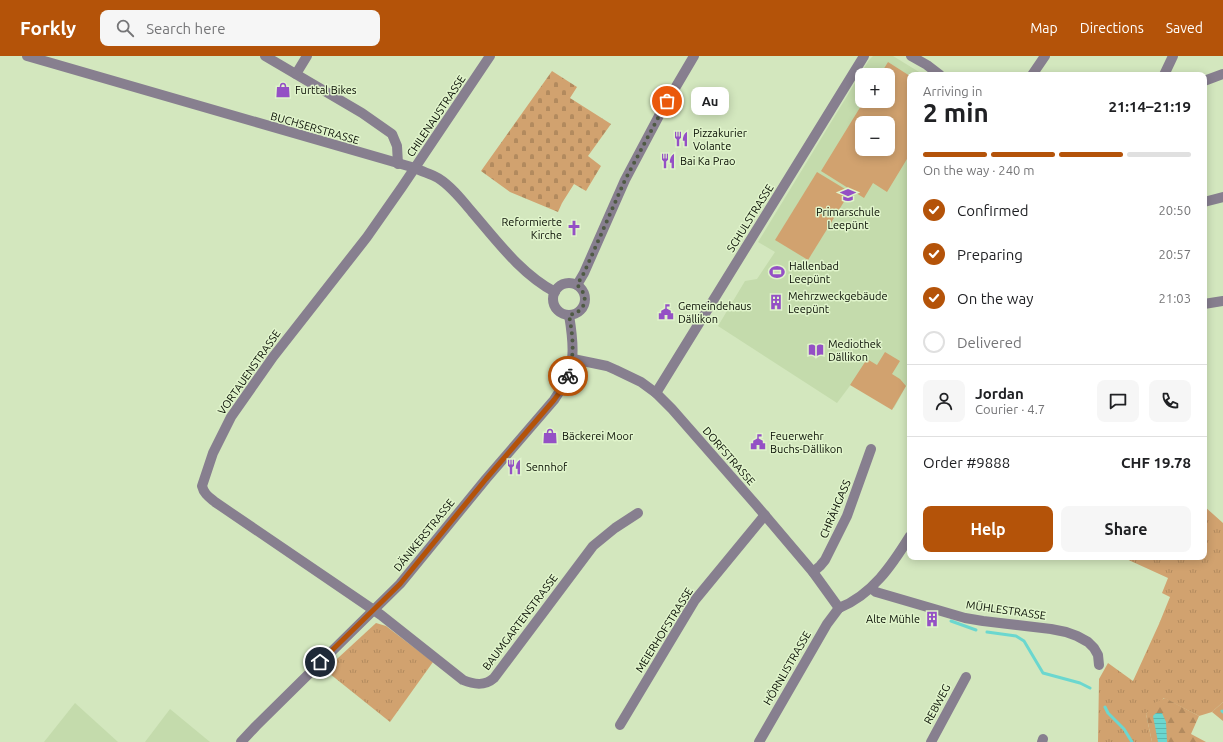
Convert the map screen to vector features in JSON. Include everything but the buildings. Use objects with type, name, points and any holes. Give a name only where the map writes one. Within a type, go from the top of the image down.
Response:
[{"type":"street","name":"BUCHSERSTRASSE","points":[[27,56],[415,168],[437,177],[463,201],[513,259],[535,280],[555,292]]},
{"type":"street","points":[[265,56],[362,113],[392,134],[397,146],[398,164]]},
{"type":"street","points":[[296,74],[307,56]]},
{"type":"street","name":"CHILENAUSTRASSE","points":[[415,168],[490,56]]},
{"type":"street","points":[[577,285],[584,273],[625,180],[661,112],[694,56]]},
{"type":"street","name":"SCHULSTRASSE","points":[[656,393],[864,56]]},
{"type":"street","points":[[911,56],[936,72]]},
{"type":"street","points":[[1034,72],[1044,56]]},
{"type":"street","points":[[1165,72],[1173,56]]},
{"type":"street","points":[[1207,80],[1223,74]]},
{"type":"street","name":"VORTAUENSTRASSE","points":[[373,610],[215,502],[204,493],[202,486],[212,453],[231,417],[273,357],[367,237],[415,168]]},
{"type":"street","points":[[1207,201],[1223,197]]},
{"type":"street","points":[[565,284],[577,285],[584,293],[584,303],[579,312],[569,315],[564,314],[556,307],[554,297],[555,292],[565,284]]},
{"type":"street","points":[[1207,304],[1223,301]]},
{"type":"street","name":"DÄNIKERSTRASSE","points":[[242,742],[256,726],[400,584],[486,479],[554,400],[567,379],[573,359],[572,330],[569,315]]},
{"type":"street","name":"DORFSTRASSE","points":[[573,359],[607,366],[641,382],[656,393],[672,409],[765,515],[813,572],[839,608]]},
{"type":"street","name":"CHRÄHGASS","points":[[813,572],[825,560],[847,516],[871,449]]},
{"type":"street","name":"BAUMGARTENSTRASSE","points":[[373,610],[463,680],[473,684],[489,682],[494,678],[593,546],[638,513]]},
{"type":"street","name":"MEIERHOFSTRASSE","points":[[620,724],[695,600],[765,515]]},
{"type":"street","points":[[839,608],[848,604],[871,588],[897,557],[907,541]]},
{"type":"street","name":"MÜHLESTRASSE","points":[[871,588],[876,592],[965,618],[1066,632],[1088,642],[1094,648],[1098,655],[1099,665]]},
{"type":"street","name":"HÖRNLISTRASSE","points":[[759,742],[827,624],[839,608]]},
{"type":"street","name":"REBWEG","points":[[931,742],[966,677]]},
{"type":"shaded area","name":"Primarschule Leepünt","points":[[873,56],[893,56],[919,72],[907,72],[907,384],[894,408],[852,383],[837,403],[718,326],[745,281],[757,279],[775,252],[758,242],[855,83],[855,108],[895,108],[895,68],[864,68],[869,60]]},
{"type":"shaded area","points":[[75,703],[118,742],[44,742]]},
{"type":"shaded area","points":[[170,709],[210,742],[145,742]]},
{"type":"green space","points":[[888,62],[907,74],[907,159],[887,192],[873,183],[864,198],[821,171],[860,108],[895,108],[895,68],[884,68]]},
{"type":"green space","points":[[552,71],[577,87],[570,98],[611,124],[588,156],[601,166],[586,191],[574,184],[558,212],[510,192],[481,171]]},
{"type":"green space","points":[[817,172],[850,192],[808,260],[775,240]]},
{"type":"green space","points":[[885,352],[900,361],[892,374],[900,379],[906,386],[892,410],[850,385],[867,359],[877,365]]},
{"type":"green space","points":[[1207,509],[1223,523],[1223,702],[1212,712],[1199,716],[1164,698],[1146,714],[1152,742],[1098,742],[1099,679],[1108,663],[1133,681],[1170,597],[1162,593],[1168,578],[1129,560],[1207,560]]},
{"type":"green space","points":[[376,623],[386,626],[433,662],[390,722],[325,670]]},
{"type":"green space","points":[[1165,698],[1199,716],[1191,734],[1206,742],[1152,742],[1146,714],[1154,703]]},
{"type":"green space","points":[[1223,702],[1223,721],[1212,712]]},
{"type":"water","points":[[1156,713],[1162,713],[1166,722],[1167,742],[1158,742],[1153,716]]},
{"type":"waterway","points":[[951,621],[976,630]]},
{"type":"waterway","points":[[987,632],[1016,636],[1024,641],[1043,673],[1080,683],[1090,688]]},
{"type":"waterway","points":[[1105,707],[1108,713],[1124,729],[1132,742]]},
{"type":"way so far","points":[[568,376],[573,359],[572,330],[569,315],[579,312],[585,298],[581,288],[577,285],[584,273],[625,180],[667,101]]},
{"type":"place","name":"Furttal Bikes","points":[[283,90]]},
{"type":"place","name":"Au","points":[[667,101]]},
{"type":"place","name":"Pizzakurier Volante","points":[[681,139]]},
{"type":"place","name":"Bai Ka Prao","points":[[668,161]]},
{"type":"place","name":"Primarschule Leepünt","points":[[848,195]]},
{"type":"place","name":"Reformierte Kirche","points":[[574,228]]},
{"type":"place","name":"Hallenbad Leepünt","points":[[777,272]]},
{"type":"place","name":"Mehrzweckgebäude Leepünt","points":[[776,302]]},
{"type":"place","name":"Gemeindehaus Dällikon","points":[[666,312]]},
{"type":"place","name":"Mediothek Dällikon","points":[[816,350]]},
{"type":"place","name":"Bäckerei Moor","points":[[550,436]]},
{"type":"place","name":"Feuerwehr Buchs-Dällikon","points":[[758,442]]},
{"type":"place","name":"Sennhof","points":[[514,467]]},
{"type":"place","name":"Alte Mühle","points":[[932,619]]},
{"type":"route","points":[[320,662],[400,584],[486,479],[554,400],[562,389],[568,376]]}]
